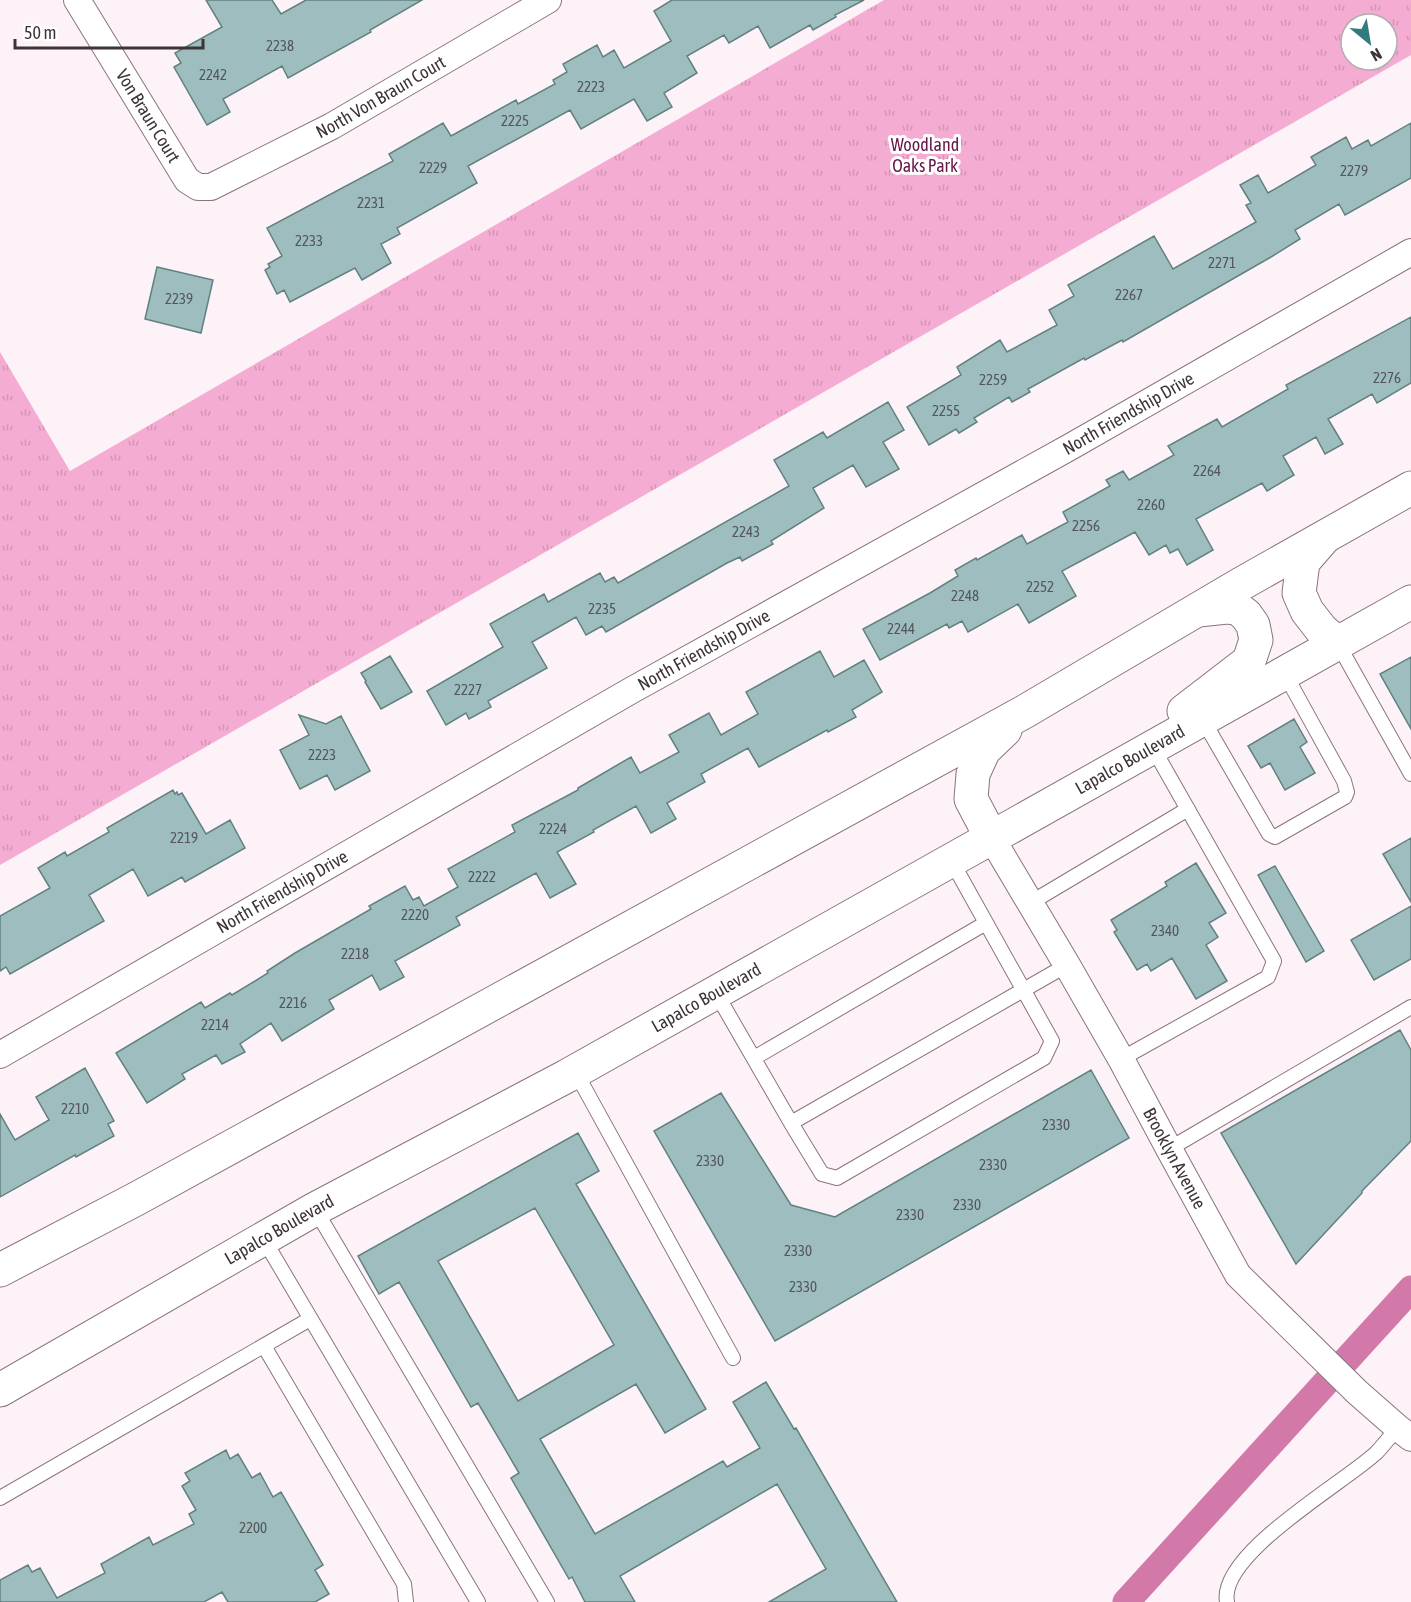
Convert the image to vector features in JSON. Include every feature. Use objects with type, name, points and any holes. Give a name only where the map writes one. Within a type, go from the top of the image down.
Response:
[{"type":"main road","points":[[0,1270],[136,1199],[1024,712],[1411,488]]},
{"type":"main road","points":[[1324,538],[1303,562],[1299,593],[1307,611],[1321,629],[1338,644]]},
{"type":"main road","name":"Lapalco Boulevard","points":[[0,1390],[262,1238],[716,993],[1411,602]]},
{"type":"main road","points":[[1084,786],[1131,747],[1188,709],[1249,661],[1256,640],[1253,625],[1246,615],[1238,608],[1197,610]]},
{"type":"main road","points":[[991,837],[971,799],[973,774],[984,750],[1024,712]]},
{"type":"main road","points":[[0,1279],[37,1250]]},
{"type":"street","name":"Von Braun Court","points":[[77,0],[187,180],[198,188],[211,187]]},
{"type":"street","name":"North Von Braun Court","points":[[211,187],[332,126],[548,0]]},
{"type":"street","name":"North Friendship Drive","points":[[0,1055],[632,690],[1059,452],[1411,252]]},
{"type":"street","name":"Brooklyn Avenue","points":[[991,837],[1121,1059],[1238,1275],[1308,1346],[1404,1433]]},
{"type":"lane","points":[[1338,644],[1411,774]]},
{"type":"lane","points":[[1203,720],[1269,834],[1275,837],[1345,797],[1347,792],[1344,781],[1285,674]]},
{"type":"lane","points":[[1121,1059],[1268,977],[1274,961],[1153,748]]},
{"type":"lane","points":[[1030,903],[1188,809]]},
{"type":"lane","points":[[716,993],[822,1174],[837,1178],[1044,1058],[1052,1041],[951,860]]},
{"type":"lane","points":[[754,1058],[986,923]]},
{"type":"lane","points":[[791,1123],[1067,965]]},
{"type":"lane","points":[[1169,1149],[1411,1007]]},
{"type":"lane","points":[[575,1071],[733,1358]]},
{"type":"lane","points":[[315,1209],[547,1602]]},
{"type":"lane","points":[[262,1238],[478,1602]]},
{"type":"lane","points":[[0,1498],[310,1319]]},
{"type":"lane","points":[[264,1346],[404,1584],[406,1602]]},
{"type":"lane","points":[[1227,1602],[1226,1595],[1236,1571],[1269,1535],[1404,1433]]},
{"type":"green space","name":"Woodland Oaks Park","points":[[884,0],[1411,0],[1411,55],[1399,62],[1399,12],[1339,12],[1339,72],[1381,72],[0,865],[0,352],[70,471]]},
{"type":"building","points":[[206,0],[272,0],[281,14],[306,0],[422,0],[370,30],[371,32],[288,78],[282,66],[223,99],[230,112],[207,125],[174,67],[181,63],[175,53],[222,27]]},
{"type":"building","points":[[672,0],[864,0],[813,30],[810,25],[770,48],[758,26],[729,43],[724,35],[687,56],[697,73],[664,93],[672,107],[647,121],[634,99],[581,129],[570,110],[468,166],[477,183],[397,228],[400,234],[381,244],[391,263],[362,280],[355,268],[290,302],[284,290],[277,294],[265,270],[270,267],[268,264],[282,256],[267,228],[393,161],[389,154],[443,123],[451,136],[516,100],[518,104],[555,84],[553,80],[567,72],[563,64],[597,45],[603,57],[614,50],[624,68],[671,41],[654,11]]},
{"type":"building","points":[[1411,123],[1411,178],[1345,215],[1339,204],[1295,230],[1300,239],[1271,257],[1123,342],[1122,340],[1085,360],[1084,358],[1028,389],[1030,392],[1012,402],[1009,397],[974,418],[977,422],[959,433],[956,429],[929,445],[907,407],[961,375],[957,367],[1000,340],[1007,352],[1057,325],[1049,310],[1074,296],[1068,285],[1154,236],[1173,269],[1256,222],[1246,205],[1251,203],[1240,185],[1258,175],[1268,193],[1316,165],[1311,157],[1346,137],[1352,149],[1368,140],[1371,146]]},
{"type":"building","points":[[157,267],[213,280],[201,333],[145,319]]},
{"type":"building","points":[[1411,317],[1411,383],[1377,403],[1372,394],[1328,419],[1343,444],[1325,454],[1316,437],[1283,456],[1294,475],[1267,491],[1262,483],[1196,519],[1213,550],[1187,565],[1178,549],[1170,553],[1166,545],[1149,555],[1135,532],[1062,571],[1076,596],[1029,623],[1018,604],[968,632],[962,621],[949,628],[947,624],[880,660],[863,629],[958,576],[955,570],[976,558],[977,560],[1022,535],[1027,544],[1068,522],[1063,512],[1110,486],[1106,480],[1123,471],[1129,480],[1174,455],[1168,446],[1217,419],[1222,427],[1288,389],[1286,385]]},
{"type":"building","points":[[888,402],[904,430],[883,442],[899,469],[866,487],[853,465],[813,488],[824,508],[771,541],[773,544],[742,561],[740,557],[727,563],[606,632],[602,626],[586,635],[576,617],[532,642],[547,668],[488,701],[491,707],[469,719],[466,713],[446,725],[427,691],[503,647],[490,624],[544,594],[548,602],[600,573],[605,582],[614,577],[618,583],[789,486],[774,460],[823,432],[827,438]]},
{"type":"building","points":[[820,651],[834,677],[864,660],[882,692],[852,710],[856,717],[759,767],[748,748],[701,774],[705,782],[667,803],[676,819],[651,833],[636,806],[557,852],[576,884],[550,898],[536,873],[456,917],[460,925],[395,961],[404,977],[380,990],[372,975],[329,1000],[334,1009],[282,1041],[271,1023],[240,1044],[245,1052],[222,1064],[216,1055],[182,1074],[185,1079],[147,1103],[116,1053],[201,1002],[205,1008],[230,993],[232,995],[295,953],[371,909],[369,906],[405,886],[413,900],[419,897],[424,906],[458,887],[448,869],[515,832],[512,825],[578,790],[631,757],[640,773],[679,752],[669,735],[709,713],[721,735],[758,714],[746,692]]},
{"type":"building","points":[[390,656],[412,692],[381,709],[361,673]]},
{"type":"building","points":[[1411,657],[1411,729],[1380,674]]},
{"type":"building","points":[[299,715],[326,724],[341,716],[370,771],[335,790],[327,775],[300,789],[280,750],[309,735]]},
{"type":"building","points":[[1294,719],[1307,742],[1300,747],[1315,773],[1285,790],[1270,763],[1261,768],[1248,746]]},
{"type":"building","points":[[173,790],[178,795],[182,793],[206,834],[230,820],[245,848],[185,882],[182,877],[148,896],[133,869],[89,895],[104,921],[10,974],[6,967],[0,971],[0,916],[50,888],[38,868],[65,852],[67,856],[109,832],[107,828]]},
{"type":"building","points":[[1411,838],[1411,902],[1383,854]]},
{"type":"building","points":[[1196,863],[1226,913],[1209,923],[1218,937],[1206,945],[1227,981],[1196,999],[1172,958],[1151,971],[1147,964],[1137,970],[1114,932],[1117,930],[1111,920],[1167,886],[1165,882]]},
{"type":"building","points":[[1275,866],[1324,951],[1306,962],[1258,875]]},
{"type":"building","points":[[1411,906],[1411,959],[1374,980],[1351,940]]},
{"type":"building","points":[[1400,1030],[1411,1050],[1411,1141],[1296,1264],[1221,1133]]},
{"type":"building","points":[[85,1068],[114,1121],[108,1124],[114,1136],[0,1197],[0,1114],[15,1140],[49,1120],[36,1097]]},
{"type":"building","points":[[1091,1070],[1129,1138],[775,1341],[654,1131],[721,1093],[791,1205],[835,1217]]},
{"type":"building","points":[[578,1133],[599,1171],[576,1184],[706,1409],[665,1433],[636,1384],[540,1439],[595,1534],[723,1461],[727,1467],[760,1448],[733,1402],[766,1382],[794,1429],[796,1428],[897,1602],[769,1602],[826,1569],[777,1484],[620,1576],[635,1602],[585,1602],[572,1577],[569,1579],[511,1478],[519,1473],[478,1403],[471,1407],[399,1282],[379,1294],[358,1256]],"holes":[[[535,1208],[614,1345],[518,1401],[438,1261]]]},
{"type":"building","points":[[226,1450],[230,1459],[238,1454],[252,1478],[260,1473],[273,1497],[281,1492],[323,1565],[315,1570],[329,1594],[315,1602],[228,1602],[222,1592],[204,1602],[0,1602],[0,1580],[28,1565],[32,1572],[40,1568],[57,1598],[105,1573],[101,1564],[149,1537],[153,1545],[194,1524],[189,1514],[196,1510],[182,1486],[190,1481],[185,1473]]},
{"type":"waterway","points":[[1126,1602],[1411,1289]]}]
